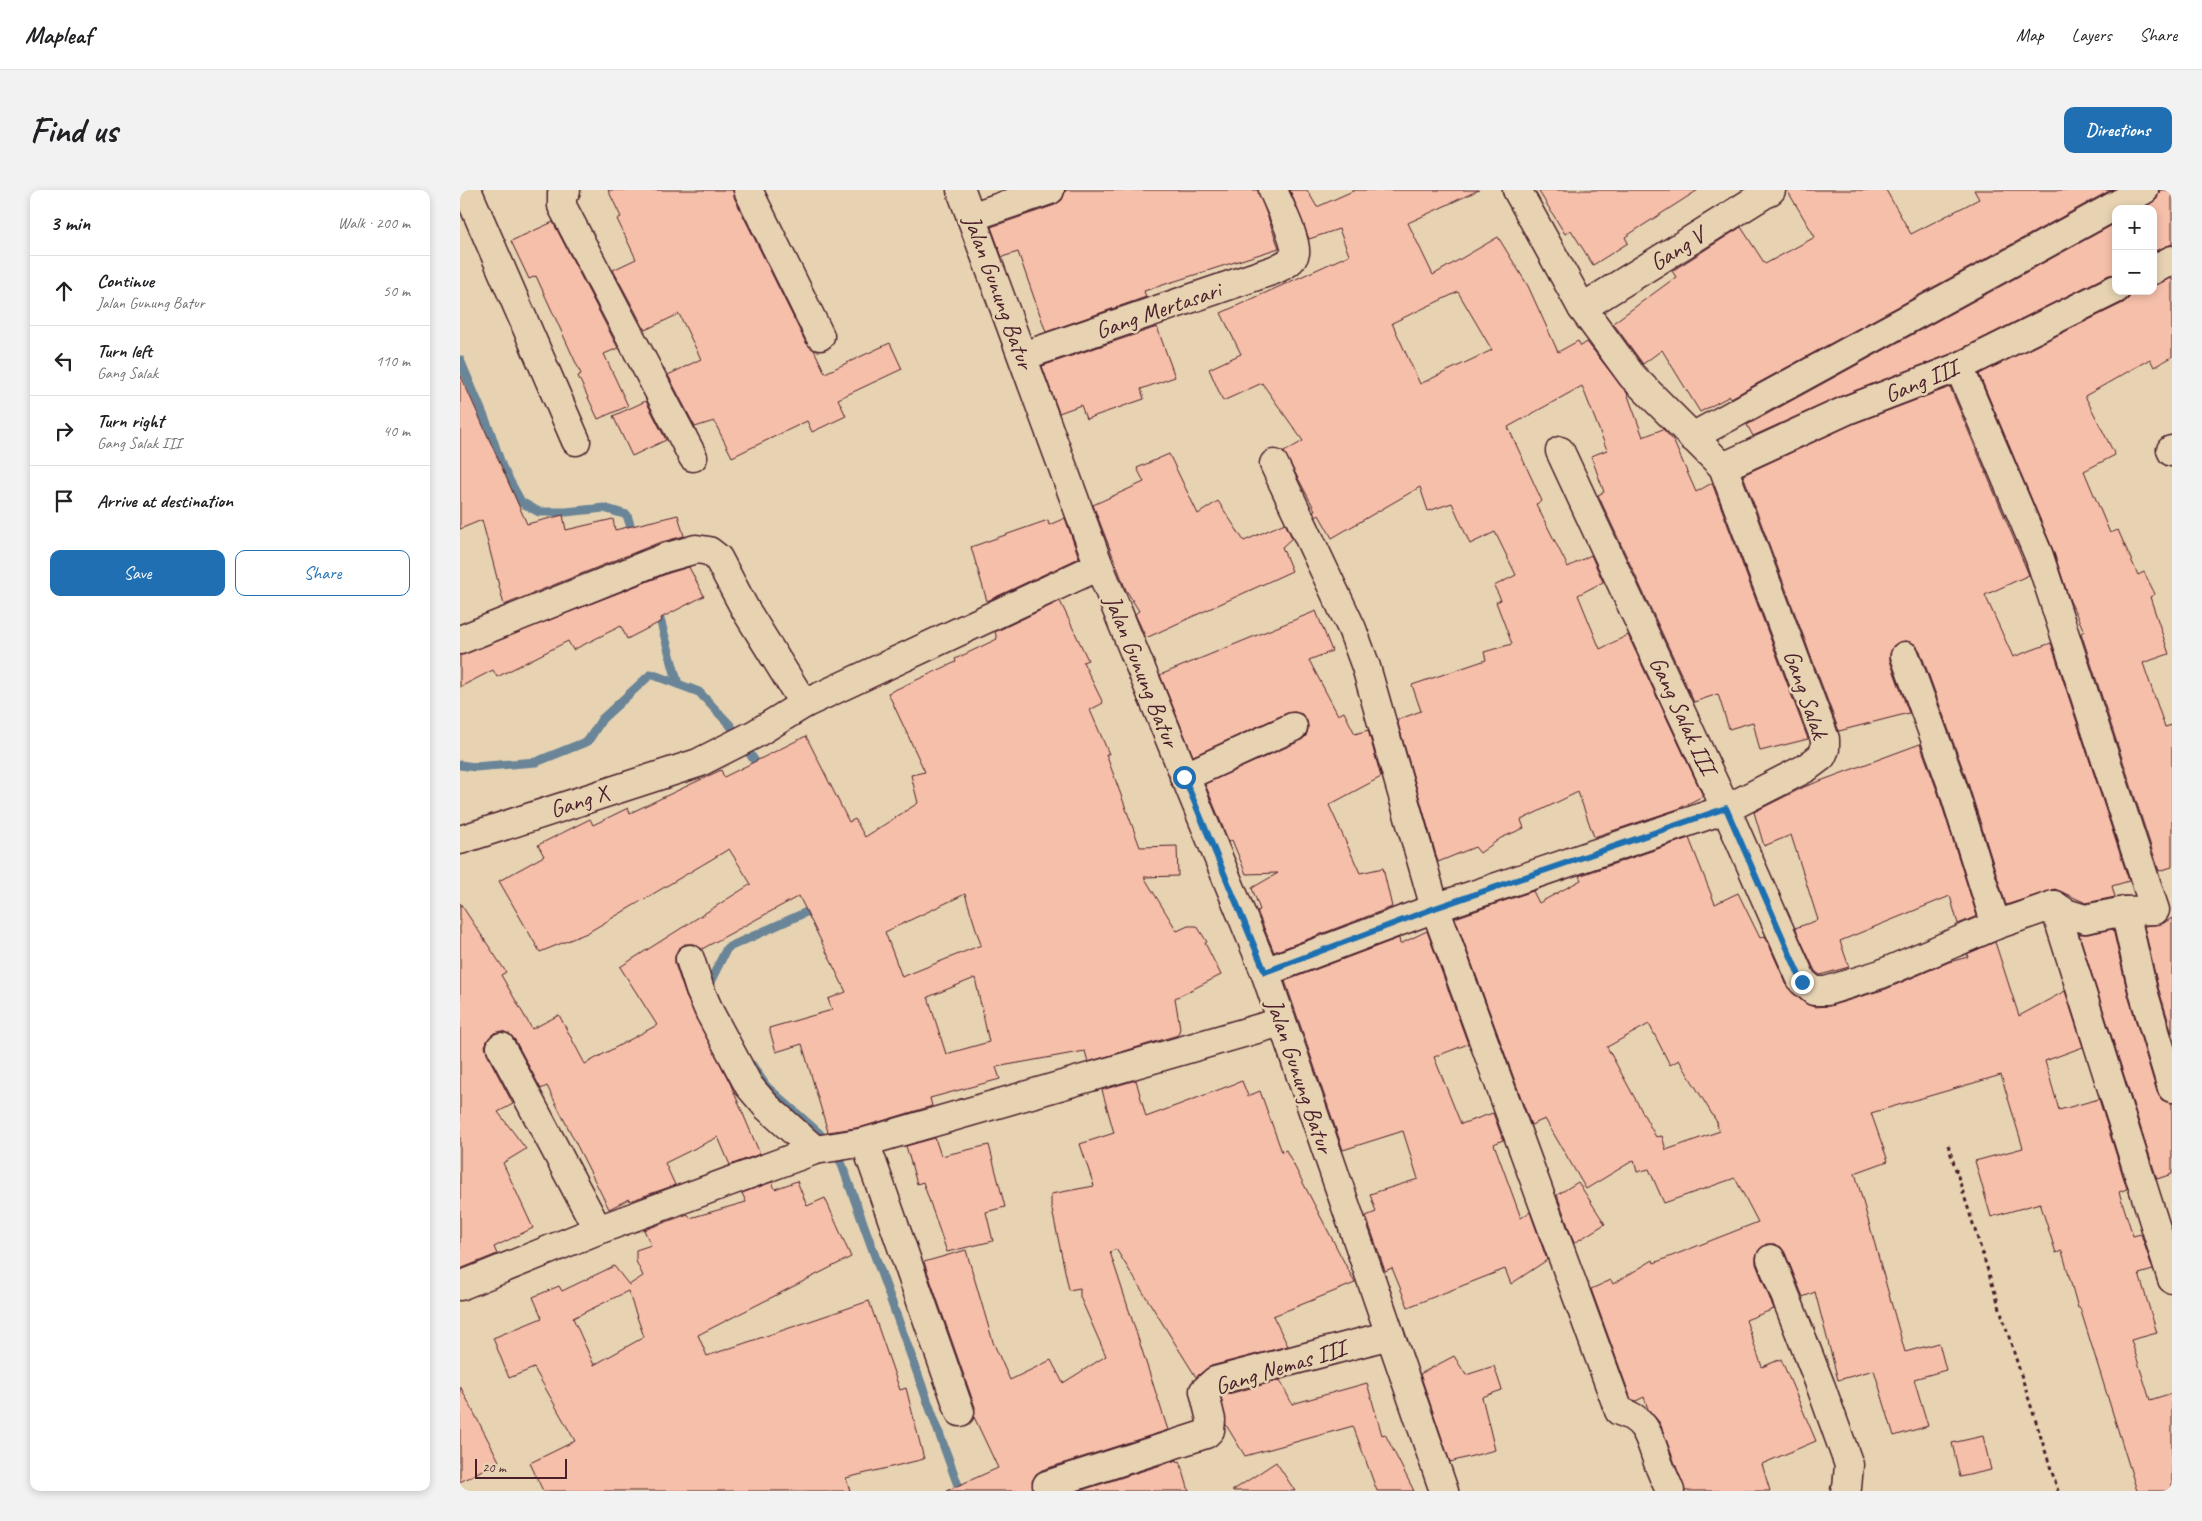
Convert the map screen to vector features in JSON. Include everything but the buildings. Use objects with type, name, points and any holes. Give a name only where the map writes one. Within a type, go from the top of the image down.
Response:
[{"type":"street","points":[[467,190],[576,441]]},
{"type":"street","points":[[566,190],[562,194],[562,206],[693,457]]},
{"type":"street","points":[[748,190],[820,336]]},
{"type":"street","name":"Jalan Gunung Batur","points":[[961,190],[1099,566],[1265,972],[1444,1491]]},
{"type":"street","points":[[971,217],[1050,190]]},
{"type":"street","name":"Gang Mertasari","points":[[1023,356],[1274,270],[1291,259],[1295,252],[1293,240],[1273,190]]},
{"type":"street","name":"Gang Salak","points":[[1265,972],[1435,908],[1726,808],[1806,768],[1822,756],[1825,749],[1825,739],[1723,467],[1632,376],[1582,308],[1517,190]]},
{"type":"street","name":"Gang V","points":[[1582,308],[1771,190]]},
{"type":"street","points":[[1692,437],[2144,190]]},
{"type":"street","points":[[2157,268],[2172,260]]},
{"type":"street","name":"Gang III","points":[[1723,467],[1847,410],[1959,367],[2112,291]]},
{"type":"street","points":[[1959,367],[2039,556],[2163,909],[2125,912],[2085,919],[2066,913],[2054,905]]},
{"type":"street","name":"Gang Salak III","points":[[1560,451],[1726,808],[1802,982],[1814,991],[1826,991],[1882,974],[1996,925]]},
{"type":"street","points":[[1274,464],[1352,629],[1366,667],[1435,908],[1619,1411],[1630,1414],[1642,1423],[1670,1491]]},
{"type":"street","points":[[460,640],[664,558],[696,549],[709,551],[718,558],[746,609],[804,704]]},
{"type":"street","name":"Gang X","points":[[460,840],[698,762],[755,734],[804,704],[1099,566]]},
{"type":"street","points":[[1905,656],[1953,788],[1996,925],[2054,905]]},
{"type":"street","points":[[1184,777],[1292,727]]},
{"type":"street","points":[[2054,905],[2172,1279]]},
{"type":"street","points":[[2125,912],[2143,991],[2172,1088]]},
{"type":"street","points":[[690,959],[710,1013],[749,1086],[767,1107],[840,1146],[960,1412]]},
{"type":"street","points":[[460,1286],[598,1230],[840,1146],[1281,1022]]},
{"type":"street","points":[[501,1047],[598,1230]]},
{"type":"street","points":[[1771,1259],[1821,1387],[1848,1465],[1847,1488],[1845,1491]]},
{"type":"street","name":"Gang Nemas III","points":[[1047,1484],[1206,1434],[1210,1430],[1212,1420],[1204,1391],[1215,1381],[1390,1335]]},
{"type":"path","points":[[1948,1145],[2058,1491]]},
{"type":"waterway","points":[[460,360],[490,431],[502,467],[521,502],[539,512],[566,512],[604,508],[627,515],[651,592]]},
{"type":"waterway","points":[[658,612],[678,684]]},
{"type":"waterway","points":[[460,765],[475,767],[536,762],[588,741],[602,719],[651,674],[699,692],[730,725],[761,770]]},
{"type":"waterway","points":[[709,989],[708,986],[727,948],[813,909],[814,905]]},
{"type":"waterway","points":[[752,1065],[766,1086],[819,1133],[841,1162],[960,1491]]},
{"type":"route","points":[[1184,777],[1265,972],[1435,908],[1726,808],[1802,982]]}]
